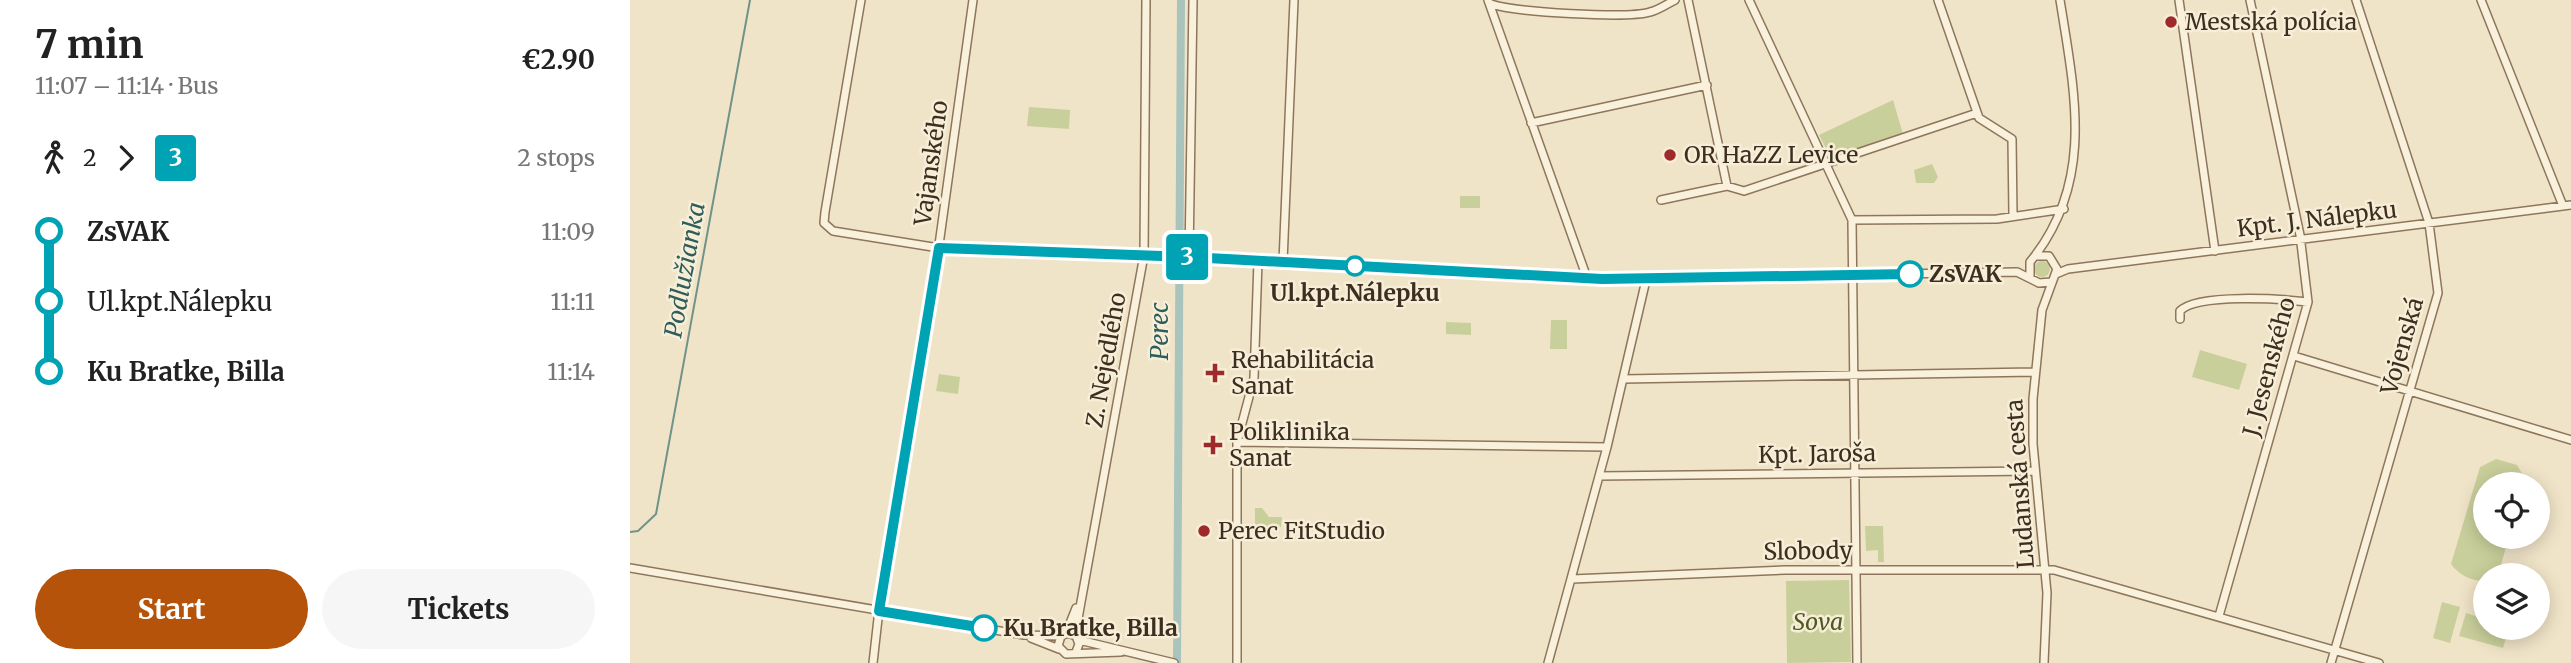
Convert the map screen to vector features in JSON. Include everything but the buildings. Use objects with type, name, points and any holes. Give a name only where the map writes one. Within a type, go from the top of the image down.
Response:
[{"type":"street","points":[[861,0],[824,212],[825,225],[833,231],[939,248],[1144,255],[1646,280],[2017,272],[2039,283],[2051,282],[2056,274],[2046,243]]},
{"type":"street","name":"Vajanského","points":[[873,663],[879,611],[939,248],[973,0]]},
{"type":"street","name":"Z. Nejedlého","points":[[1076,652],[1080,597],[1144,255],[1146,0]]},
{"type":"street","points":[[1187,257],[1193,0]]},
{"type":"street","points":[[1283,262],[1294,0]]},
{"type":"street","points":[[1490,2],[1531,11],[1632,15],[1650,12],[1675,0]]},
{"type":"street","points":[[1688,0],[1727,186]]},
{"type":"street","points":[[1749,0],[1852,220],[1857,663]]},
{"type":"street","points":[[1938,0],[1979,118],[2011,139],[2013,216]]},
{"type":"street","points":[[2017,272],[2028,266],[2037,256],[2064,209],[2076,129],[2060,0]]},
{"type":"street","points":[[2179,0],[2215,251]]},
{"type":"street","name":"J. Jesenského","points":[[2219,616],[2308,302],[2301,240],[2250,0]]},
{"type":"street","name":"Vojenská","points":[[2331,663],[2438,293],[2429,223],[2356,0]]},
{"type":"street","points":[[2481,0],[2567,205]]},
{"type":"street","points":[[1490,2],[1587,278]]},
{"type":"street","points":[[1531,123],[1707,85]]},
{"type":"street","points":[[1661,200],[1727,186],[1744,191],[1977,113]]},
{"type":"street","name":"Kpt. J. Nálepku","points":[[2056,274],[2067,269],[2567,205]]},
{"type":"street","points":[[1852,220],[2013,216],[2064,209]]},
{"type":"street","points":[[2037,256],[2053,260],[2067,269]]},
{"type":"street","points":[[1237,663],[1237,442],[1254,378],[1258,261]]},
{"type":"street","points":[[2028,266],[2030,277]]},
{"type":"street","points":[[1548,663],[1607,447],[1646,280]]},
{"type":"street","name":"Ludanská cesta","points":[[2044,663],[2047,615],[2035,471],[2034,372],[2044,304],[2051,282]]},
{"type":"street","name":"Ludanská cesta","points":[[2039,283],[2044,304]]},
{"type":"street","points":[[2180,319],[2180,311],[2185,306],[2202,301],[2308,302]]},
{"type":"street","points":[[2294,356],[2571,440]]},
{"type":"street","points":[[1623,379],[2034,372]]},
{"type":"street","points":[[1237,442],[1607,447]]},
{"type":"street","name":"Kpt. Jaroša","points":[[1599,476],[2035,471]]},
{"type":"street","points":[[630,568],[1024,635],[1063,635],[1121,652],[1173,663]]},
{"type":"street","name":"Slobody","points":[[1572,579],[1857,569],[2045,569],[2379,663]]},
{"type":"street","name":"Z. Nejedlého","points":[[1059,649],[1080,597]]},
{"type":"street","points":[[1024,635],[1066,654],[1121,652]]},
{"type":"green space","points":[[1893,100],[1903,134],[1837,156],[1829,154],[1819,135]]},
{"type":"green space","points":[[1029,107],[1070,110],[1069,129],[1027,126]]},
{"type":"green space","points":[[1932,164],[1938,177],[1934,183],[1916,183],[1914,170]]},
{"type":"green space","points":[[1460,196],[1480,196],[1480,208],[1460,208]]},
{"type":"green space","points":[[2039,261],[2045,261],[2050,269],[2048,275],[2039,277],[2034,272],[2034,266]]},
{"type":"green space","points":[[1551,320],[1567,320],[1567,349],[1550,349]]},
{"type":"green space","points":[[1446,322],[1471,323],[1471,335],[1446,334]]},
{"type":"green space","points":[[2200,350],[2247,364],[2239,390],[2192,377]]},
{"type":"green space","points":[[939,374],[960,377],[958,394],[936,391]]},
{"type":"green space","points":[[2496,459],[2517,465],[2521,472],[2479,472],[2480,467]]},
{"type":"green space","points":[[2473,490],[2473,549],[2506,549],[2501,563],[2473,563],[2473,580],[2451,564]]},
{"type":"green space","points":[[1255,508],[1262,508],[1269,517],[1282,517],[1281,527],[1255,526]]},
{"type":"green space","points":[[1865,526],[1883,526],[1884,562],[1878,562],[1878,550],[1866,551]]},
{"type":"green space","name":"Sova","points":[[1849,580],[1851,662],[1787,663],[1786,581]]},
{"type":"green space","points":[[2442,602],[2460,607],[2450,643],[2433,638]]},
{"type":"green space","points":[[2466,613],[2473,615],[2473,640],[2459,636]]},
{"type":"green space","points":[[2474,640],[2505,640],[2503,648]]},
{"type":"waterway","name":"Podlužianka","points":[[630,532],[638,531],[656,514],[750,0]]},
{"type":"waterway","name":"Perec","points":[[1177,663],[1181,0]]},
{"type":"bus line","name":"3","points":[[984,628],[879,611],[939,248],[1189,257],[1602,279],[1910,274]]},
{"type":"place","name":"Mestská polícia","points":[[2171,22]]},
{"type":"place","name":"OR HaZZ Levice","points":[[1670,155]]},
{"type":"place","name":"Ul.kpt.Nálepku","points":[[1355,266]]},
{"type":"place","name":"ZsVAK","points":[[1910,274]]},
{"type":"place","name":"Rehabilitácia Sanat","points":[[1215,373]]},
{"type":"place","name":"Poliklinika Sanat","points":[[1213,445]]},
{"type":"place","name":"Perec FitStudio","points":[[1204,531]]},
{"type":"place","name":"Ku Bratke, Billa","points":[[984,628]]}]
